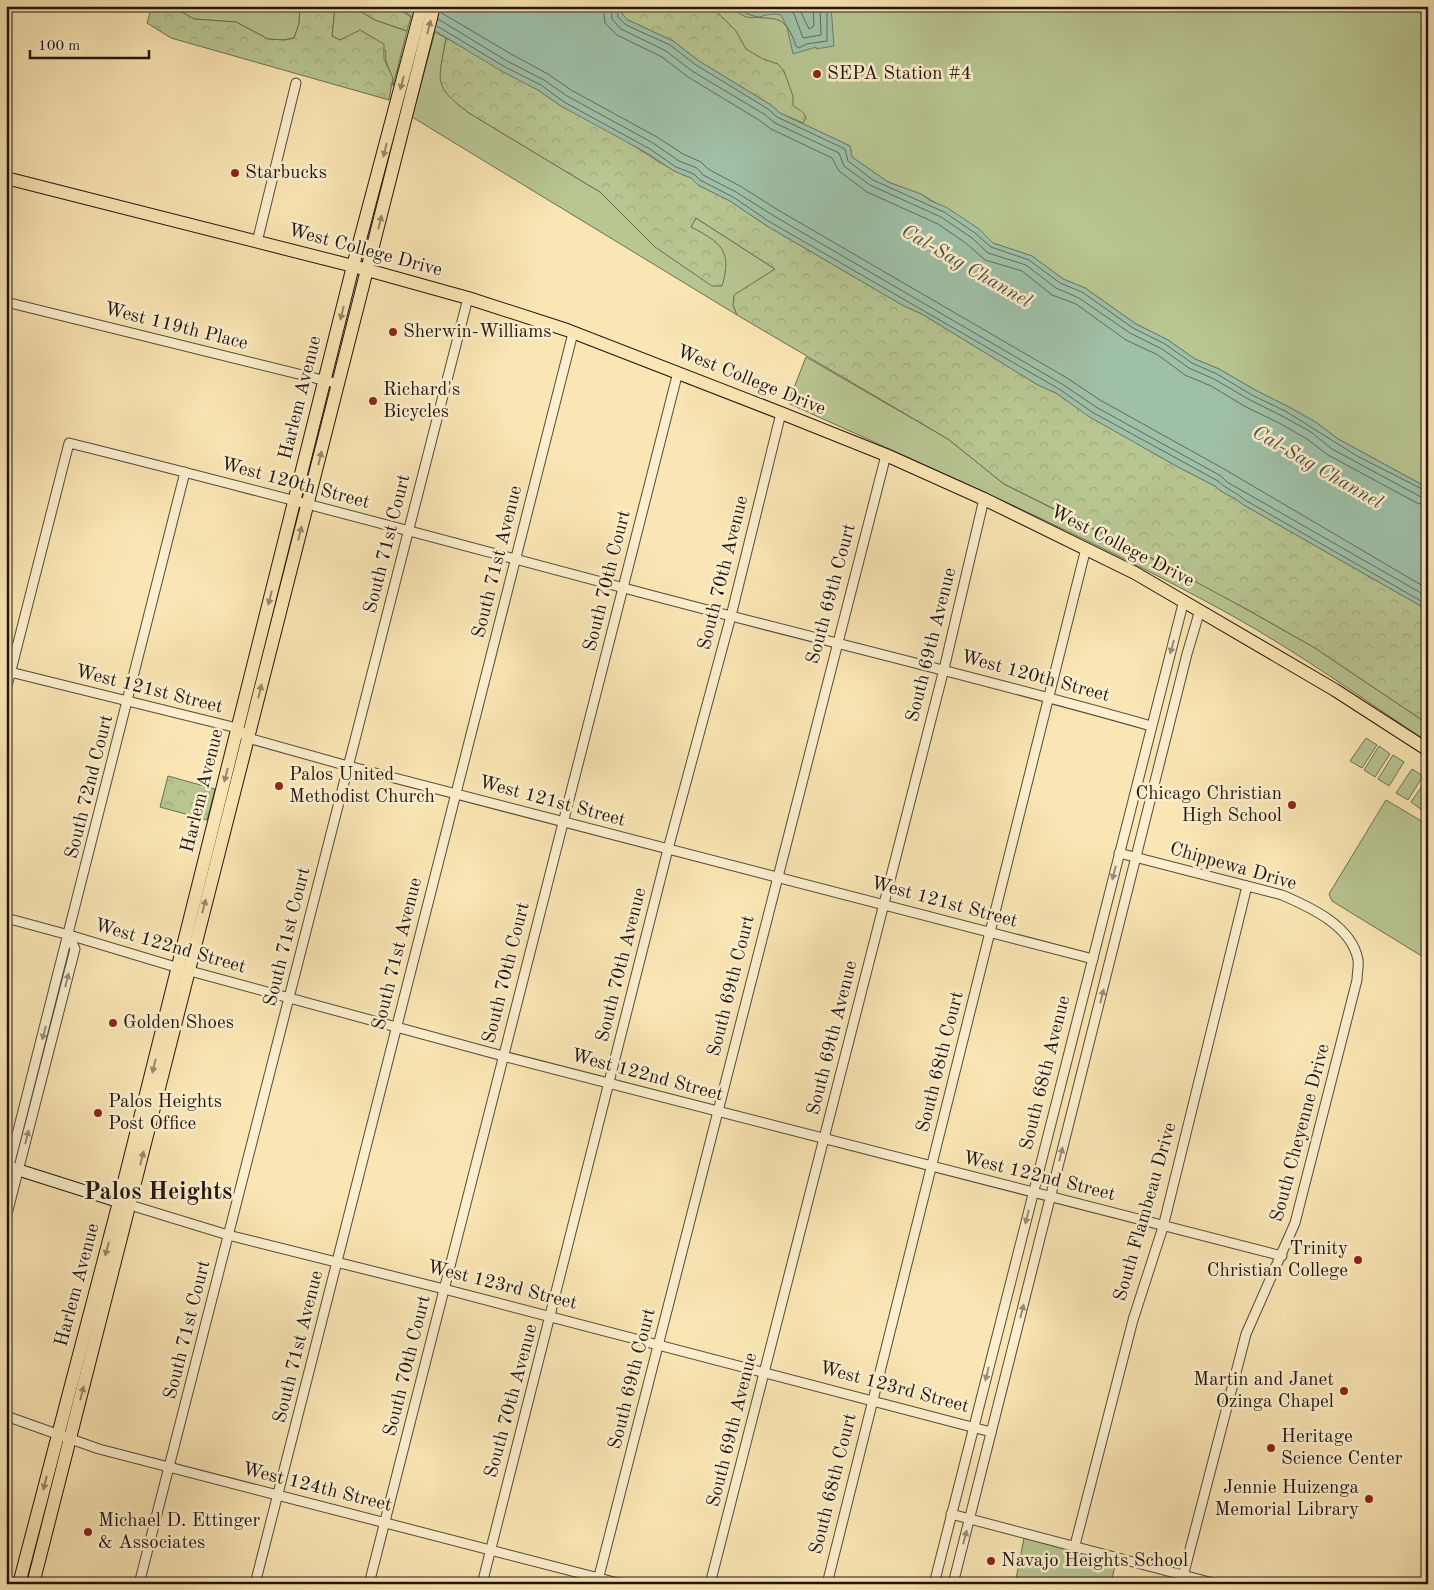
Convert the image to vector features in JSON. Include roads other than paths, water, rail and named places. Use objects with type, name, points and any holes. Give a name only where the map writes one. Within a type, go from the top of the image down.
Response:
[{"type":"main road","name":"Harlem Avenue","points":[[33,1584],[70,1440],[125,1204],[183,969],[237,728],[302,502],[339,384],[368,270],[418,47],[422,6]]},
{"type":"main road","name":"Harlem Avenue","points":[[183,969],[248,738],[302,502],[325,381],[353,266],[418,47],[434,6]]},
{"type":"main road","name":"West College Drive","points":[[6,178],[353,266],[468,298],[573,333],[678,372],[886,455],[1086,548],[1184,600],[1336,690],[1428,750]]},
{"type":"main road","name":"Harlem Avenue","points":[[19,1584],[57,1436],[125,1204]]},
{"type":"street","points":[[257,242],[296,83]]},
{"type":"street","name":"South 71st Court","points":[[139,1584],[468,298]]},
{"type":"street","name":"West 119th Place","points":[[6,302],[339,384]]},
{"type":"street","name":"South 71st Avenue","points":[[255,1584],[573,333]]},
{"type":"street","name":"South 70th Court","points":[[370,1584],[678,372]]},
{"type":"street","name":"South 70th Avenue","points":[[482,1584],[668,849],[731,616],[781,413]]},
{"type":"street","name":"West 120th Street","points":[[8,672],[69,443],[302,502],[731,616],[944,669],[1151,726]]},
{"type":"street","name":"South 69th Court","points":[[598,1581],[836,641],[886,455]]},
{"type":"street","name":"South 72nd Court","points":[[6,1218],[10,1170],[185,472]]},
{"type":"street","name":"South 69th Avenue","points":[[710,1584],[944,669],[984,499]]},
{"type":"street","name":"South 68th Court","points":[[827,1584],[1086,548]]},
{"type":"street","name":"South 68th Avenue","points":[[934,1584],[1184,600]]},
{"type":"street","points":[[952,1584],[992,1432],[1187,654],[1200,610]]},
{"type":"street","points":[[6,690],[8,672]]},
{"type":"street","name":"West 121st Street","points":[[8,672],[237,728],[248,738],[348,766],[1093,959]]},
{"type":"street","name":"Chippewa Drive","points":[[1119,853],[1282,895],[1305,904],[1339,929],[1353,945]]},
{"type":"street","name":"South Flambeau Drive","points":[[1075,1545],[1134,1314],[1163,1227],[1247,886]]},
{"type":"street","name":"West 122nd Street","points":[[6,918],[183,969],[503,1056],[610,1082],[1163,1227],[1282,1256]]},
{"type":"street","name":"South Cheyenne Drive","points":[[1182,1579],[1244,1340],[1295,1223],[1357,980],[1358,960],[1353,945]]},
{"type":"street","name":"West 123rd Street","points":[[10,1170],[228,1235],[551,1316],[992,1432]]},
{"type":"street","name":"West 124th Street","points":[[6,1416],[70,1440],[490,1550],[598,1581],[622,1584]]},
{"type":"street","points":[[951,1514],[1075,1545],[1182,1579],[1217,1584]]},
{"type":"water","name":"Cal-Sag Channel","points":[[394,6],[622,6],[622,14],[628,20],[673,41],[699,61],[771,105],[780,113],[850,146],[852,157],[888,182],[921,194],[931,201],[946,207],[979,229],[993,243],[1032,256],[1063,279],[1085,288],[1136,324],[1168,340],[1195,359],[1219,369],[1289,407],[1317,423],[1338,439],[1428,488],[1428,610],[1242,504],[1215,486],[1088,416],[1056,393],[1038,385],[922,314],[904,306],[767,226],[730,201],[698,185],[691,178],[674,171],[647,153],[561,106],[538,90],[503,72]]},
{"type":"water","points":[[731,6],[831,6],[834,46],[816,49],[816,47],[793,54],[787,27],[781,15],[775,14],[751,18],[738,13]]},
{"type":"place","name":"SEPA Station #4","points":[[817,74]]},
{"type":"place","name":"Starbucks","points":[[235,173]]},
{"type":"place","name":"Sherwin-Williams","points":[[393,332]]},
{"type":"place","name":"Richard's Bicycles","points":[[373,401]]},
{"type":"place","name":"Palos United Methodist Church","points":[[279,786]]},
{"type":"place","name":"Chicago Christian High School","points":[[1292,805]]},
{"type":"place","name":"Golden Shoes","points":[[113,1023]]},
{"type":"place","name":"Palos Heights Post Office","points":[[98,1113]]},
{"type":"place","name":"Trinity Christian College","points":[[1358,1260]]},
{"type":"place","name":"Martin and Janet Ozinga Chapel","points":[[1344,1391]]},
{"type":"place","name":"Heritage Science Center","points":[[1271,1448]]},
{"type":"place","name":"Jennie Huizenga Memorial Library","points":[[1369,1499]]},
{"type":"place","name":"Michael D. Ettinger & Associates","points":[[88,1532]]},
{"type":"place","name":"Navajo Heights School","points":[[991,1561]]},
{"type":"district","name":"Palos Heights","points":[[158,1193]]}]
